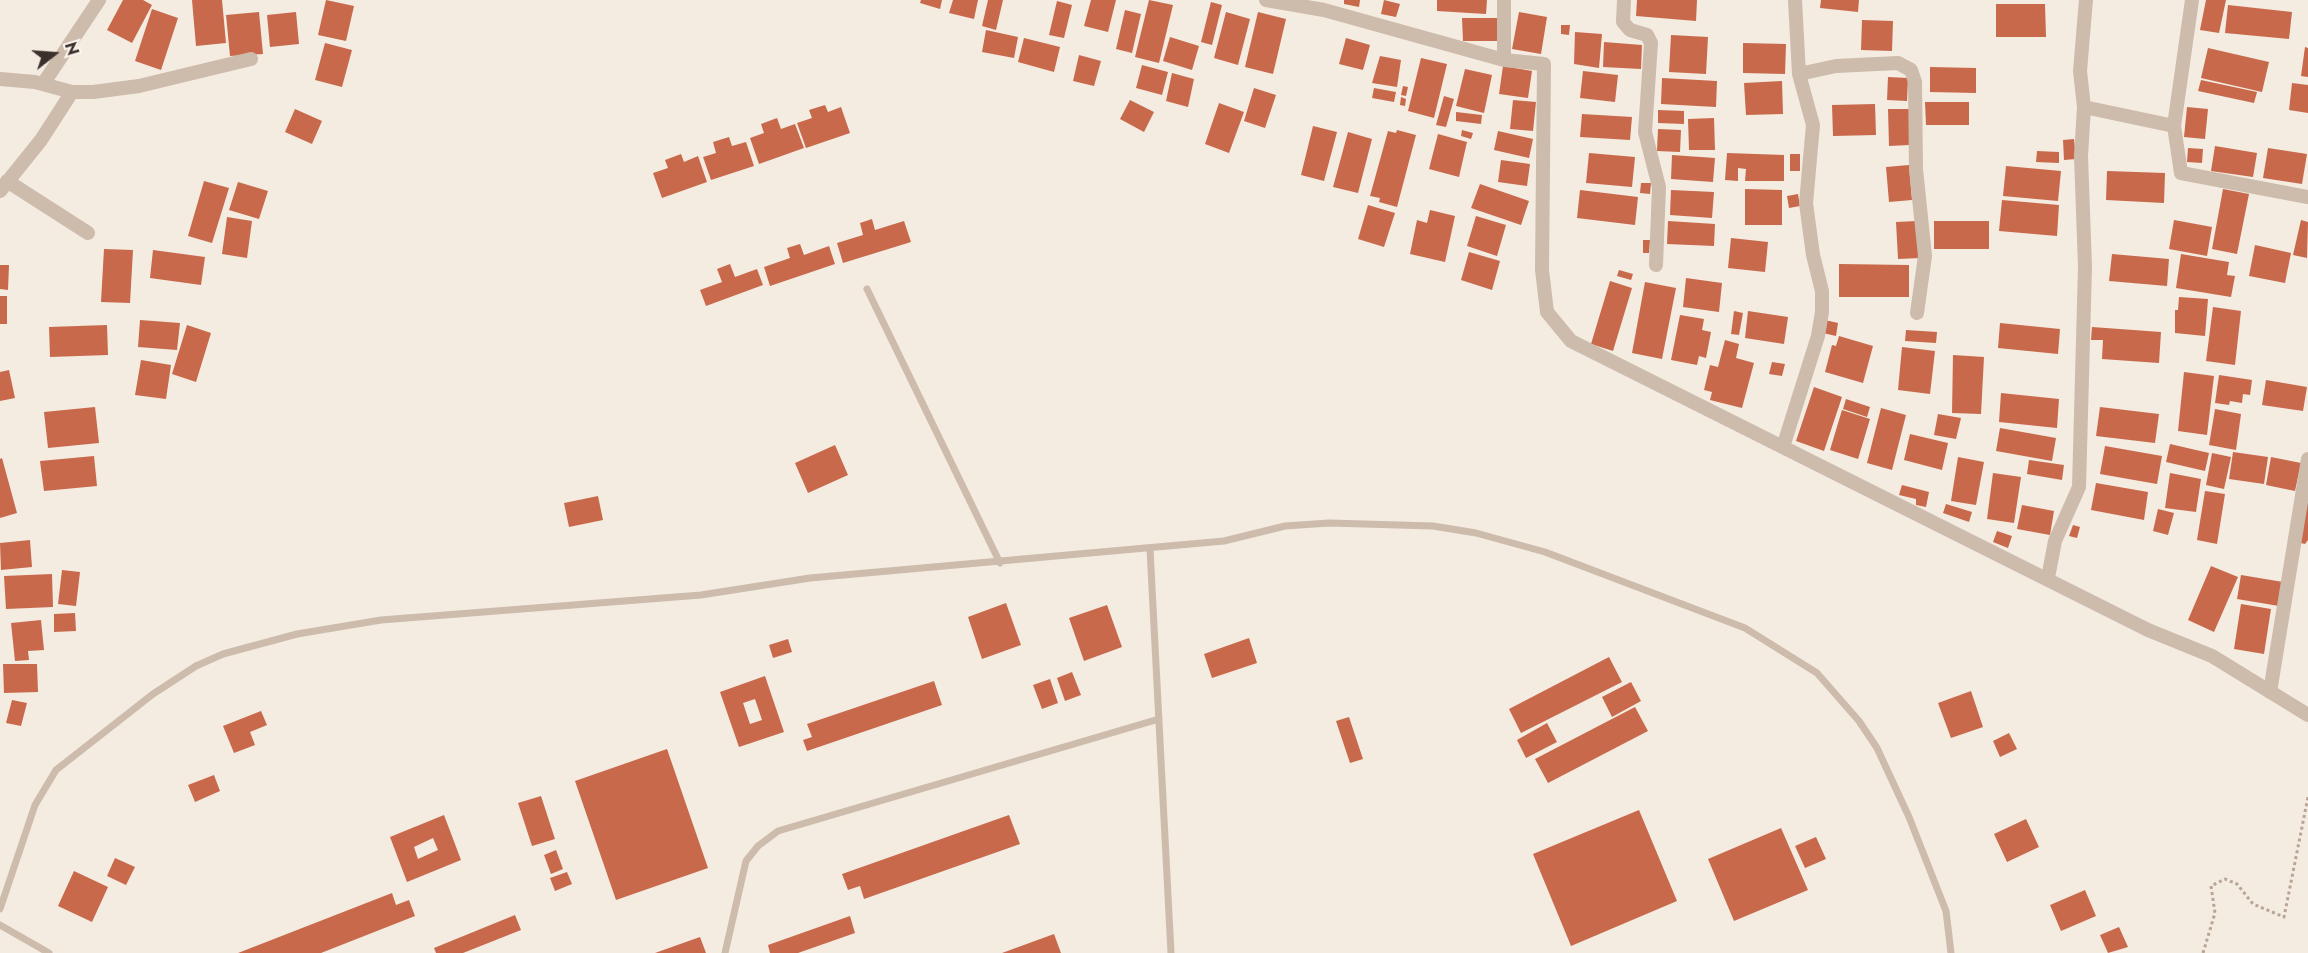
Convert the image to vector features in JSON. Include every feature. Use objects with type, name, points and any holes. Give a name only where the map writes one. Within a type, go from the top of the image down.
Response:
[{"type":"street","points":[[43,84],[99,0]]},
{"type":"street","points":[[1266,0],[1324,5],[1504,60],[1544,64],[1542,270],[1547,312],[1571,341],[2148,630],[2212,656],[2308,715]]},
{"type":"street","points":[[1504,0],[1504,60]]},
{"type":"street","points":[[1624,0],[1623,22],[1630,30],[1647,35],[1651,44],[1645,132],[1659,187],[1656,265]]},
{"type":"street","points":[[1783,447],[1815,347],[1822,312],[1822,291],[1813,255],[1806,203],[1813,124],[1799,74],[1795,0]]},
{"type":"street","points":[[2048,578],[2055,541],[2079,487],[2085,279],[2081,156],[2084,107],[2080,71],[2086,0]]},
{"type":"street","points":[[2192,0],[2174,126],[2181,173],[2308,197]]},
{"type":"street","points":[[0,79],[43,84],[72,92],[93,92],[139,86],[251,59]]},
{"type":"street","points":[[1799,74],[1836,66],[1898,63],[1911,70],[1915,82],[1916,170],[1925,256],[1917,313]]},
{"type":"street","points":[[72,92],[41,140],[4,186],[88,233]]},
{"type":"street","points":[[2084,107],[2174,126]]},
{"type":"street","points":[[2270,692],[2308,459]]},
{"type":"lane","points":[[867,289],[1000,563]]},
{"type":"lane","points":[[0,909],[35,805],[56,770],[153,694],[196,666],[223,654],[297,634],[381,620],[701,595],[810,578],[1000,563],[1224,541],[1285,526],[1329,523],[1433,526],[1476,533],[1545,552],[1745,628],[1817,673],[1859,721],[1877,748],[1909,817],[1946,911],[1952,953]]},
{"type":"lane","points":[[1150,549],[1171,953]]},
{"type":"lane","points":[[725,953],[746,861],[758,846],[778,831],[1160,719]]},
{"type":"lane","points":[[0,925],[49,953]]},
{"type":"path","points":[[2203,953],[2215,913],[2211,886],[2225,879],[2237,884],[2253,904],[2284,917],[2308,797]]},
{"type":"building","points":[[123,0],[143,0],[152,5],[132,43],[107,30]]},
{"type":"building","points":[[192,0],[222,0],[226,43],[196,46]]},
{"type":"building","points":[[326,0],[354,6],[346,41],[318,35]]},
{"type":"building","points":[[921,0],[942,0],[940,9],[920,3]]},
{"type":"building","points":[[953,0],[978,0],[974,19],[949,13]]},
{"type":"building","points":[[988,0],[1003,0],[996,30],[982,26]]},
{"type":"building","points":[[1091,0],[1116,0],[1108,32],[1084,26]]},
{"type":"building","points":[[1149,0],[1173,5],[1159,63],[1135,57]]},
{"type":"building","points":[[1344,0],[1360,0],[1359,7],[1344,4]]},
{"type":"building","points":[[1384,0],[1400,4],[1396,17],[1381,14]]},
{"type":"building","points":[[1437,0],[1487,0],[1486,14],[1437,11]]},
{"type":"building","points":[[1637,0],[1697,0],[1696,21],[1636,16]]},
{"type":"building","points":[[1821,0],[1859,0],[1858,12],[1820,8]]},
{"type":"building","points":[[2206,0],[2226,0],[2219,33],[2200,30]]},
{"type":"building","points":[[1057,1],[1072,5],[1064,38],[1049,35]]},
{"type":"building","points":[[1211,2],[1222,5],[1212,45],[1201,42]]},
{"type":"building","points":[[1996,4],[2045,4],[2046,37],[1996,37]]},
{"type":"building","points":[[2228,5],[2292,12],[2289,39],[2225,33]]},
{"type":"building","points":[[152,9],[178,18],[161,70],[135,61]]},
{"type":"building","points":[[1125,10],[1141,14],[1132,53],[1116,49]]},
{"type":"building","points":[[259,12],[263,54],[230,56],[226,15]]},
{"type":"building","points":[[296,12],[299,44],[270,47],[267,15]]},
{"type":"building","points":[[1226,12],[1250,19],[1238,65],[1214,58]]},
{"type":"building","points":[[1258,12],[1286,19],[1273,74],[1245,67]]},
{"type":"building","points":[[1519,12],[1547,17],[1541,54],[1512,49]]},
{"type":"building","points":[[1462,18],[1497,18],[1497,41],[1463,41]]},
{"type":"building","points":[[1862,20],[1893,21],[1892,51],[1861,50]]},
{"type":"building","points":[[1561,25],[1570,25],[1569,35],[1561,34]]},
{"type":"building","points":[[986,30],[1018,37],[1014,58],[982,52]]},
{"type":"building","points":[[1575,32],[1602,34],[1599,68],[1574,64]]},
{"type":"building","points":[[1671,35],[1708,37],[1706,74],[1669,72]]},
{"type":"building","points":[[1170,37],[1199,46],[1192,70],[1163,61]]},
{"type":"building","points":[[1024,38],[1060,47],[1054,72],[1018,62]]},
{"type":"building","points":[[1346,38],[1370,45],[1363,70],[1339,64]]},
{"type":"building","points":[[1604,42],[1642,45],[1641,69],[1603,67]]},
{"type":"building","points":[[325,43],[352,50],[342,87],[315,80]]},
{"type":"building","points":[[1743,43],[1786,44],[1785,74],[1743,73]]},
{"type":"building","points":[[2305,47],[2308,48],[2308,77],[2301,76]]},
{"type":"building","points":[[2208,48],[2269,62],[2262,92],[2201,78]]},
{"type":"building","points":[[1079,55],[1101,61],[1094,86],[1073,81]]},
{"type":"building","points":[[1380,56],[1401,60],[1397,87],[1372,83]]},
{"type":"building","points":[[1421,58],[1447,64],[1434,118],[1408,111]]},
{"type":"building","points":[[1142,65],[1168,72],[1162,95],[1136,88]]},
{"type":"building","points":[[1503,66],[1532,71],[1528,98],[1499,94]]},
{"type":"building","points":[[1930,67],[1976,68],[1976,93],[1930,92]]},
{"type":"building","points":[[1465,69],[1492,75],[1484,113],[1456,106]]},
{"type":"building","points":[[1583,71],[1618,75],[1615,102],[1580,98]]},
{"type":"building","points":[[1172,73],[1194,79],[1188,107],[1166,101]]},
{"type":"building","points":[[1888,77],[1908,78],[1907,101],[1887,100]]},
{"type":"building","points":[[1662,78],[1717,81],[1716,107],[1661,104]]},
{"type":"building","points":[[2201,80],[2257,92],[2254,103],[2198,91]]},
{"type":"building","points":[[1782,81],[1783,114],[1746,115],[1744,83]]},
{"type":"building","points":[[2292,83],[2308,85],[2308,113],[2289,110]]},
{"type":"building","points":[[1403,86],[1408,87],[1406,96],[1401,95]]},
{"type":"building","points":[[1254,88],[1276,95],[1265,128],[1244,121]]},
{"type":"building","points":[[1374,88],[1396,92],[1394,102],[1372,98]]},
{"type":"building","points":[[1444,96],[1454,99],[1446,127],[1436,125]]},
{"type":"building","points":[[1401,97],[1406,99],[1405,106],[1400,105]]},
{"type":"building","points":[[1130,100],[1154,112],[1144,132],[1120,119]]},
{"type":"building","points":[[1513,100],[1536,102],[1533,131],[1510,129]]},
{"type":"building","points":[[1925,102],[1969,102],[1969,125],[1926,125]]},
{"type":"building","points":[[1219,103],[1244,112],[1229,153],[1205,144]]},
{"type":"building","points":[[1875,104],[1876,135],[1833,136],[1832,105]]},
{"type":"building","points":[[825,105],[828,112],[841,107],[850,133],[806,148],[797,123],[812,118],[809,110]]},
{"type":"building","points":[[2187,107],[2208,109],[2205,139],[2184,137]]},
{"type":"building","points":[[295,109],[322,121],[312,144],[285,132]]},
{"type":"building","points":[[1888,109],[1909,109],[1909,145],[1889,146]]},
{"type":"building","points":[[1658,110],[1684,111],[1684,124],[1658,123]]},
{"type":"building","points":[[1456,112],[1482,115],[1481,124],[1456,121]]},
{"type":"building","points":[[1582,114],[1632,117],[1630,140],[1580,137]]},
{"type":"building","points":[[777,118],[781,129],[795,124],[804,148],[759,164],[750,138],[764,133],[761,124]]},
{"type":"building","points":[[1714,118],[1715,150],[1689,150],[1688,119]]},
{"type":"building","points":[[1313,126],[1337,132],[1324,181],[1301,175]]},
{"type":"building","points":[[1658,129],[1681,130],[1680,152],[1657,151]]},
{"type":"building","points":[[1397,130],[1416,135],[1397,207],[1379,202],[1380,198],[1370,196],[1388,131],[1396,133]]},
{"type":"building","points":[[1462,130],[1473,133],[1471,139],[1461,136]]},
{"type":"building","points":[[1498,131],[1533,139],[1529,158],[1494,150]]},
{"type":"building","points":[[1348,132],[1372,139],[1358,193],[1333,187]]},
{"type":"building","points":[[1438,134],[1467,142],[1459,177],[1429,169]]},
{"type":"building","points":[[729,137],[732,146],[746,142],[754,166],[711,180],[703,157],[716,153],[713,142]]},
{"type":"building","points":[[2074,139],[2076,159],[2064,160],[2063,140]]},
{"type":"building","points":[[2215,146],[2257,153],[2253,177],[2211,171]]},
{"type":"building","points":[[2188,148],[2203,149],[2202,163],[2187,162]]},
{"type":"building","points":[[2268,148],[2307,154],[2302,184],[2263,178]]},
{"type":"building","points":[[2037,151],[2059,152],[2059,163],[2036,162]]},
{"type":"building","points":[[1589,153],[1635,157],[1632,187],[1586,183]]},
{"type":"building","points":[[1727,153],[1784,155],[1784,181],[1745,181],[1746,169],[1738,168],[1738,181],[1725,180]]},
{"type":"building","points":[[681,154],[684,162],[698,156],[707,182],[662,198],[653,173],[668,168],[665,160]]},
{"type":"building","points":[[1790,154],[1800,154],[1800,171],[1790,171]]},
{"type":"building","points":[[1672,155],[1715,158],[1713,182],[1671,179]]},
{"type":"building","points":[[1501,160],[1530,164],[1527,186],[1498,182]]},
{"type":"building","points":[[1909,165],[1912,200],[1889,202],[1886,167]]},
{"type":"building","points":[[2006,166],[2061,171],[2058,201],[2003,196]]},
{"type":"building","points":[[2107,171],[2165,173],[2164,203],[2106,200]]},
{"type":"building","points":[[204,181],[229,188],[212,243],[188,236]]},
{"type":"building","points":[[238,182],[268,191],[259,219],[229,210]]},
{"type":"building","points":[[1641,183],[1651,183],[1650,194],[1640,193]]},
{"type":"building","points":[[1480,184],[1529,201],[1521,225],[1471,208]]},
{"type":"building","points":[[1745,189],[1782,190],[1782,225],[1745,225]]},
{"type":"building","points":[[2223,189],[2249,194],[2237,254],[2212,249]]},
{"type":"building","points":[[1580,190],[1638,197],[1635,225],[1577,218]]},
{"type":"building","points":[[1671,190],[1714,192],[1712,218],[1670,215]]},
{"type":"building","points":[[1798,194],[1800,206],[1789,208],[1787,196]]},
{"type":"building","points":[[2002,200],[2059,205],[2057,236],[1999,231]]},
{"type":"building","points":[[1368,205],[1395,213],[1384,247],[1358,239]]},
{"type":"building","points":[[1430,210],[1455,216],[1445,262],[1410,254],[1417,220],[1427,223]]},
{"type":"building","points":[[1476,216],[1506,225],[1497,256],[1467,246]]},
{"type":"building","points":[[227,217],[252,221],[247,258],[222,254]]},
{"type":"building","points":[[872,219],[875,230],[904,221],[911,242],[843,263],[837,243],[863,235],[860,223]]},
{"type":"building","points":[[2174,220],[2212,227],[2207,256],[2169,249]]},
{"type":"building","points":[[2301,220],[2308,222],[2307,258],[2293,255]]},
{"type":"building","points":[[1668,221],[1715,224],[1714,246],[1667,244]]},
{"type":"building","points":[[1917,221],[1920,258],[1898,259],[1896,222]]},
{"type":"building","points":[[1934,221],[1989,221],[1989,249],[1934,249]]},
{"type":"building","points":[[1731,238],[1768,242],[1765,272],[1728,268]]},
{"type":"building","points":[[1643,240],[1650,240],[1649,253],[1643,253]]},
{"type":"building","points":[[800,244],[804,255],[829,246],[835,264],[770,286],[764,267],[790,258],[787,248]]},
{"type":"building","points":[[2255,245],[2291,253],[2285,283],[2249,276]]},
{"type":"building","points":[[104,249],[133,250],[130,303],[101,302]]},
{"type":"building","points":[[153,250],[205,257],[201,285],[150,278]]},
{"type":"building","points":[[1469,252],[1500,261],[1492,290],[1461,280]]},
{"type":"building","points":[[2112,254],[2169,259],[2167,286],[2109,281]]},
{"type":"building","points":[[2181,254],[2229,262],[2227,275],[2235,276],[2231,297],[2176,288]]},
{"type":"building","points":[[730,264],[735,277],[757,269],[763,285],[706,306],[700,290],[722,282],[717,269]]},
{"type":"building","points":[[1839,264],[1909,265],[1909,297],[1839,297]]},
{"type":"building","points":[[0,265],[9,265],[8,290],[0,289]]},
{"type":"building","points":[[1619,270],[1633,274],[1631,280],[1617,276]]},
{"type":"building","points":[[1686,278],[1722,283],[1719,312],[1683,307]]},
{"type":"building","points":[[1610,281],[1632,288],[1613,351],[1591,344]]},
{"type":"building","points":[[1645,282],[1676,288],[1662,359],[1632,353]]},
{"type":"building","points":[[0,296],[7,296],[7,324],[0,324]]},
{"type":"building","points":[[2179,297],[2208,299],[2205,336],[2175,333],[2175,310],[2178,310]]},
{"type":"building","points":[[2213,307],[2241,311],[2235,365],[2206,361]]},
{"type":"building","points":[[1734,311],[1743,313],[1739,335],[1731,334]]},
{"type":"building","points":[[1748,311],[1788,317],[1784,344],[1745,338]]},
{"type":"building","points":[[1680,315],[1704,319],[1702,330],[1711,332],[1706,358],[1699,356],[1697,365],[1671,360]]},
{"type":"building","points":[[140,320],[180,323],[177,350],[138,347]]},
{"type":"building","points":[[1825,320],[1838,323],[1836,336],[1823,333]]},
{"type":"building","points":[[2000,323],[2060,329],[2058,354],[1998,348]]},
{"type":"building","points":[[107,325],[108,355],[50,357],[49,327]]},
{"type":"building","points":[[187,325],[211,333],[196,382],[172,374]]},
{"type":"building","points":[[2092,327],[2161,332],[2159,363],[2102,359],[2103,340],[2091,340]]},
{"type":"building","points":[[1906,330],[1937,332],[1936,343],[1905,341]]},
{"type":"building","points":[[1839,336],[1873,346],[1863,383],[1825,372],[1832,345],[1836,346]]},
{"type":"building","points":[[1725,340],[1739,344],[1736,358],[1754,363],[1742,408],[1710,400],[1712,392],[1704,390],[1710,365],[1718,367]]},
{"type":"building","points":[[1902,347],[1935,351],[1930,394],[1898,390]]},
{"type":"building","points":[[1953,355],[1984,357],[1981,414],[1952,413]]},
{"type":"building","points":[[141,360],[171,365],[166,399],[135,395]]},
{"type":"building","points":[[1772,362],[1785,364],[1782,376],[1769,374]]},
{"type":"building","points":[[9,370],[15,398],[0,401],[0,372]]},
{"type":"building","points":[[2184,372],[2214,376],[2207,435],[2178,431]]},
{"type":"building","points":[[2219,375],[2252,380],[2250,395],[2243,394],[2242,403],[2230,401],[2229,405],[2215,403]]},
{"type":"building","points":[[2266,380],[2307,387],[2303,411],[2262,405]]},
{"type":"building","points":[[1814,387],[1842,397],[1824,451],[1796,441]]},
{"type":"building","points":[[2001,393],[2059,399],[2057,428],[1999,422]]},
{"type":"building","points":[[1846,399],[1870,407],[1867,417],[1843,409]]},
{"type":"building","points":[[95,407],[99,443],[48,448],[44,412]]},
{"type":"building","points":[[2100,407],[2159,414],[2155,443],[2096,436]]},
{"type":"building","points":[[1881,408],[1906,415],[1892,470],[1867,463]]},
{"type":"building","points":[[2215,409],[2241,414],[2236,450],[2209,445]]},
{"type":"building","points":[[1842,410],[1870,419],[1858,459],[1830,450]]},
{"type":"building","points":[[1938,414],[1961,418],[1956,439],[1934,435]]},
{"type":"building","points":[[2000,428],[2056,438],[2052,461],[1996,451]]},
{"type":"building","points":[[1910,434],[1948,443],[1942,470],[1904,460]]},
{"type":"building","points":[[2170,444],[2209,453],[2205,471],[2166,462]]},
{"type":"building","points":[[835,445],[848,475],[808,493],[795,463]]},
{"type":"building","points":[[2105,446],[2162,456],[2157,484],[2100,474]]},
{"type":"building","points":[[2233,452],[2268,457],[2264,484],[2229,479]]},
{"type":"building","points":[[2212,453],[2231,457],[2224,489],[2206,485]]},
{"type":"building","points":[[94,456],[97,486],[44,491],[40,461]]},
{"type":"building","points":[[1958,457],[1984,462],[1976,505],[1951,501]]},
{"type":"building","points":[[2271,457],[2301,463],[2295,491],[2266,485]]},
{"type":"building","points":[[2,458],[17,513],[0,518],[0,459]]},
{"type":"building","points":[[2029,460],[2064,465],[2062,480],[2027,474]]},
{"type":"building","points":[[1993,473],[2021,477],[2014,523],[1987,519]]},
{"type":"building","points":[[2170,473],[2201,479],[2196,512],[2165,508]]},
{"type":"building","points":[[2096,483],[2148,492],[2144,520],[2091,510]]},
{"type":"building","points":[[1902,485],[1929,492],[1926,507],[1916,505],[1916,499],[1899,495]]},
{"type":"building","points":[[2205,491],[2225,494],[2217,544],[2197,540]]},
{"type":"building","points":[[2308,493],[2308,540],[2305,544],[2296,542]]},
{"type":"building","points":[[598,496],[603,520],[569,527],[564,503]]},
{"type":"building","points":[[1946,504],[1972,512],[1969,522],[1943,513]]},
{"type":"building","points":[[2022,505],[2054,511],[2050,535],[2017,529]]},
{"type":"building","points":[[2158,509],[2174,513],[2168,535],[2153,531]]},
{"type":"building","points":[[2073,525],[2080,527],[2077,538],[2069,536]]},
{"type":"building","points":[[1997,531],[2012,536],[2008,548],[1993,542]]},
{"type":"building","points":[[30,540],[32,567],[1,570],[0,543]]},
{"type":"building","points":[[2211,566],[2238,577],[2214,632],[2188,620]]},
{"type":"building","points":[[62,570],[80,572],[76,606],[58,604]]},
{"type":"building","points":[[52,574],[53,607],[6,609],[4,576]]},
{"type":"building","points":[[2241,575],[2283,582],[2279,606],[2237,599]]},
{"type":"building","points":[[1006,603],[1021,645],[982,659],[968,617]]},
{"type":"building","points":[[2241,604],[2271,609],[2264,654],[2234,649]]},
{"type":"building","points":[[1107,605],[1122,647],[1084,661],[1069,618]]},
{"type":"building","points":[[75,613],[76,631],[54,632],[54,614]]},
{"type":"building","points":[[41,620],[44,650],[28,651],[29,660],[15,661],[11,623]]},
{"type":"building","points":[[1249,638],[1257,663],[1212,678],[1204,654]]},
{"type":"building","points":[[788,639],[792,652],[773,658],[769,645]]},
{"type":"building","points":[[1609,657],[1622,682],[1521,733],[1509,709]]},
{"type":"building","points":[[3,664],[37,664],[38,692],[4,693]]},
{"type":"building","points":[[1072,672],[1081,695],[1065,701],[1057,678]]},
{"type":"building","points":[[765,676],[784,732],[739,747],[720,692]],"holes":[[[755,699],[762,720],[750,724],[743,703]]]},
{"type":"building","points":[[1050,679],[1058,703],[1042,709],[1033,685]]},
{"type":"building","points":[[934,681],[942,705],[807,751],[803,740],[812,737],[807,724]]},
{"type":"building","points":[[1631,682],[1641,701],[1612,717],[1602,697]]},
{"type":"building","points":[[1971,691],[1983,727],[1951,738],[1938,703]]},
{"type":"building","points":[[12,700],[27,703],[21,726],[6,723]]},
{"type":"building","points":[[1635,707],[1648,731],[1548,783],[1535,759]]},
{"type":"building","points":[[261,711],[267,725],[250,732],[255,745],[234,753],[223,726]]},
{"type":"building","points":[[1349,717],[1363,759],[1350,763],[1336,721]]},
{"type":"building","points":[[1547,723],[1557,742],[1526,758],[1517,740]]},
{"type":"building","points":[[2009,733],[2017,749],[2000,757],[1993,741]]},
{"type":"building","points":[[667,749],[708,868],[616,900],[575,781]]},
{"type":"building","points":[[214,775],[220,791],[195,802],[188,785]]},
{"type":"building","points":[[541,796],[555,839],[532,846],[518,803]]},
{"type":"building","points":[[1639,810],[1677,901],[1571,946],[1533,854]]},
{"type":"building","points":[[444,815],[461,860],[407,882],[390,837]],"holes":[[[433,838],[438,850],[418,859],[414,847]]]},
{"type":"building","points":[[1009,815],[1020,844],[864,899],[860,886],[848,890],[842,874]]},
{"type":"building","points":[[2026,819],[2039,847],[2007,862],[1994,834]]},
{"type":"building","points":[[1781,828],[1808,890],[1734,921],[1708,859]]},
{"type":"building","points":[[1816,837],[1826,859],[1805,868],[1795,846]]},
{"type":"building","points":[[556,850],[563,869],[551,874],[544,855]]},
{"type":"building","points":[[115,858],[135,867],[126,885],[107,876]]},
{"type":"building","points":[[74,871],[108,887],[92,922],[58,906]]},
{"type":"building","points":[[567,872],[572,884],[555,891],[550,878]]},
{"type":"building","points":[[2085,890],[2096,916],[2061,931],[2050,905]]},
{"type":"building","points":[[392,893],[396,905],[409,900],[415,916],[321,953],[238,953]]},
{"type":"building","points":[[515,915],[521,930],[463,953],[436,953],[434,948]]},
{"type":"building","points":[[850,916],[855,933],[798,953],[770,953],[768,945]]},
{"type":"building","points":[[2119,927],[2128,947],[2108,953],[2100,935]]},
{"type":"building","points":[[1054,934],[1061,953],[1002,953]]},
{"type":"building","points":[[700,937],[706,953],[655,953]]}]
